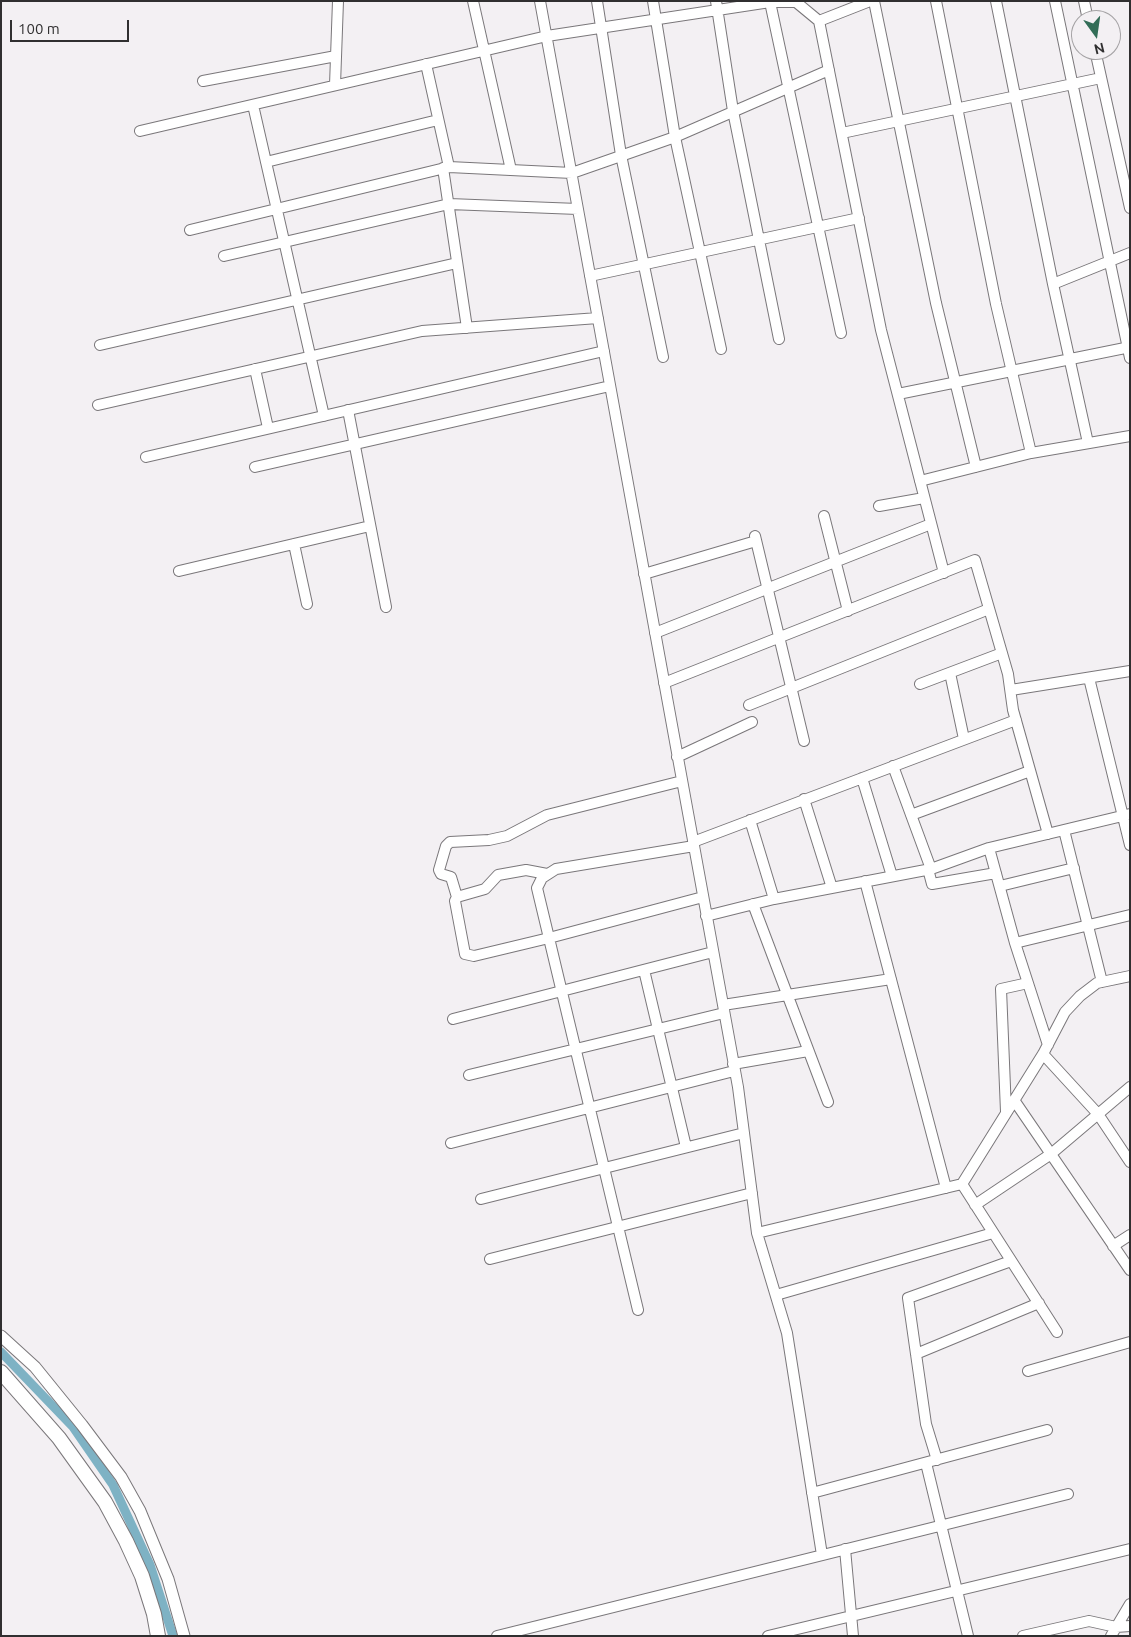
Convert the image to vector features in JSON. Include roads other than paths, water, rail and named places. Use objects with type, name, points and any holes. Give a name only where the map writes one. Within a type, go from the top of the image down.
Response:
[{"type":"main road","points":[[1,1372],[59,1438],[104,1502],[126,1541],[142,1576],[154,1614],[158,1636]]},
{"type":"street","points":[[335,85],[338,1]]},
{"type":"street","points":[[473,1],[511,170]]},
{"type":"street","points":[[540,1],[734,1068],[757,1233],[787,1333],[822,1555]]},
{"type":"street","points":[[597,1],[621,155],[663,357]]},
{"type":"street","points":[[654,1],[675,136],[720,348]]},
{"type":"street","points":[[874,1],[936,303],[976,467]]},
{"type":"street","points":[[936,1],[996,304],[1031,453]]},
{"type":"street","points":[[996,1],[1053,284],[1088,443]]},
{"type":"street","points":[[898,394],[1070,359],[1129,351],[1055,1]]},
{"type":"street","points":[[770,2],[841,333]]},
{"type":"street","points":[[140,131],[547,36],[656,19],[716,6],[796,2],[819,21],[881,330],[944,573]]},
{"type":"street","points":[[819,21],[864,2]]},
{"type":"street","points":[[716,6],[733,112],[779,339]]},
{"type":"street","points":[[203,81],[336,56]]},
{"type":"street","points":[[1097,60],[1130,208]]},
{"type":"street","points":[[426,64],[446,168],[449,204],[467,328]]},
{"type":"street","points":[[190,230],[446,168],[572,173],[675,136],[829,70]]},
{"type":"street","points":[[842,133],[1101,78]]},
{"type":"street","points":[[253,105],[324,416]]},
{"type":"street","points":[[266,162],[438,120]]},
{"type":"street","points":[[224,256],[449,204],[578,209]]},
{"type":"street","points":[[590,276],[859,218]]},
{"type":"street","points":[[1053,284],[1130,253]]},
{"type":"street","points":[[100,346],[457,263]]},
{"type":"street","points":[[98,405],[422,331],[598,318]]},
{"type":"street","points":[[146,457],[604,351]]},
{"type":"street","points":[[255,370],[268,428]]},
{"type":"street","points":[[255,467],[610,386]]},
{"type":"street","points":[[348,410],[386,607]]},
{"type":"street","points":[[920,481],[1031,453],[1130,436]]},
{"type":"street","points":[[879,506],[924,498]]},
{"type":"street","points":[[824,516],[848,611]]},
{"type":"street","points":[[655,633],[931,524]]},
{"type":"street","points":[[179,571],[370,526]]},
{"type":"street","points":[[644,574],[755,538],[804,741]]},
{"type":"street","points":[[294,544],[307,604]]},
{"type":"street","points":[[664,683],[975,560],[1002,653],[1016,720],[1048,834]]},
{"type":"street","points":[[749,705],[989,609]]},
{"type":"street","points":[[920,684],[1002,653]]},
{"type":"street","points":[[1010,690],[1130,671]]},
{"type":"street","points":[[950,673],[964,739]]},
{"type":"street","points":[[1089,678],[1126,815],[1130,845]]},
{"type":"street","points":[[638,1310],[537,888],[546,874],[556,869],[693,844],[804,799],[1016,720]]},
{"type":"street","points":[[678,757],[752,722]]},
{"type":"street","points":[[893,766],[930,869],[932,884],[996,872]]},
{"type":"street","points":[[911,815],[1030,771]]},
{"type":"street","points":[[862,778],[892,876]]},
{"type":"street","points":[[682,781],[547,815],[508,836],[489,840],[450,842],[446,846],[439,870],[441,874],[451,877],[457,897],[455,901],[463,947],[465,954],[470,956],[549,938],[703,897]]},
{"type":"street","points":[[804,799],[832,888]]},
{"type":"street","points":[[706,916],[774,899],[930,869],[989,848],[1126,815]]},
{"type":"street","points":[[750,820],[774,899]]},
{"type":"street","points":[[1064,830],[1102,982]]},
{"type":"street","points":[[989,848],[1046,1049],[1098,1114],[1130,1162]]},
{"type":"street","points":[[1000,886],[1074,868]]},
{"type":"street","points":[[457,897],[485,889],[498,875],[526,870],[546,874]]},
{"type":"street","points":[[865,881],[946,1188]]},
{"type":"street","points":[[753,904],[828,1102]]},
{"type":"street","points":[[1015,942],[1130,915]]},
{"type":"street","points":[[453,1019],[713,952]]},
{"type":"street","points":[[644,970],[686,1148]]},
{"type":"street","points":[[757,1233],[962,1184],[1046,1049],[1065,1012],[1080,996],[1102,982],[1130,976]]},
{"type":"street","points":[[469,1074],[658,1029],[723,1009],[787,995],[891,979]]},
{"type":"street","points":[[1006,1113],[1001,989],[1028,983]]},
{"type":"street","points":[[451,1144],[671,1087],[734,1068],[808,1051]]},
{"type":"street","points":[[975,1205],[1051,1154],[1130,1087]]},
{"type":"street","points":[[1014,1100],[1130,1270]]},
{"type":"street","points":[[481,1199],[744,1133]]},
{"type":"street","points":[[962,1184],[1057,1332]]},
{"type":"street","points":[[490,1259],[752,1193]]},
{"type":"street","points":[[776,1295],[993,1233]]},
{"type":"street","points":[[1113,1246],[1130,1235]]},
{"type":"street","points":[[937,1460],[926,1424],[908,1298],[1012,1261]]},
{"type":"street","points":[[916,1354],[1039,1303]]},
{"type":"street","points":[[1,1336],[34,1367],[82,1425],[121,1477],[140,1510],[168,1579],[184,1636]]},
{"type":"street","points":[[1028,1370],[1130,1342]]},
{"type":"street","points":[[812,1493],[1047,1430]]},
{"type":"street","points":[[926,1463],[968,1636]]},
{"type":"street","points":[[497,1636],[1068,1494]]},
{"type":"street","points":[[768,1636],[1130,1549]]},
{"type":"street","points":[[845,1550],[853,1636]]},
{"type":"street","points":[[1113,1631],[1130,1604]]},
{"type":"street","points":[[1023,1636],[1089,1621],[1113,1631],[1130,1626]]},
{"type":"waterway","points":[[1,1352],[73,1427],[113,1485],[150,1565],[173,1636]]}]
